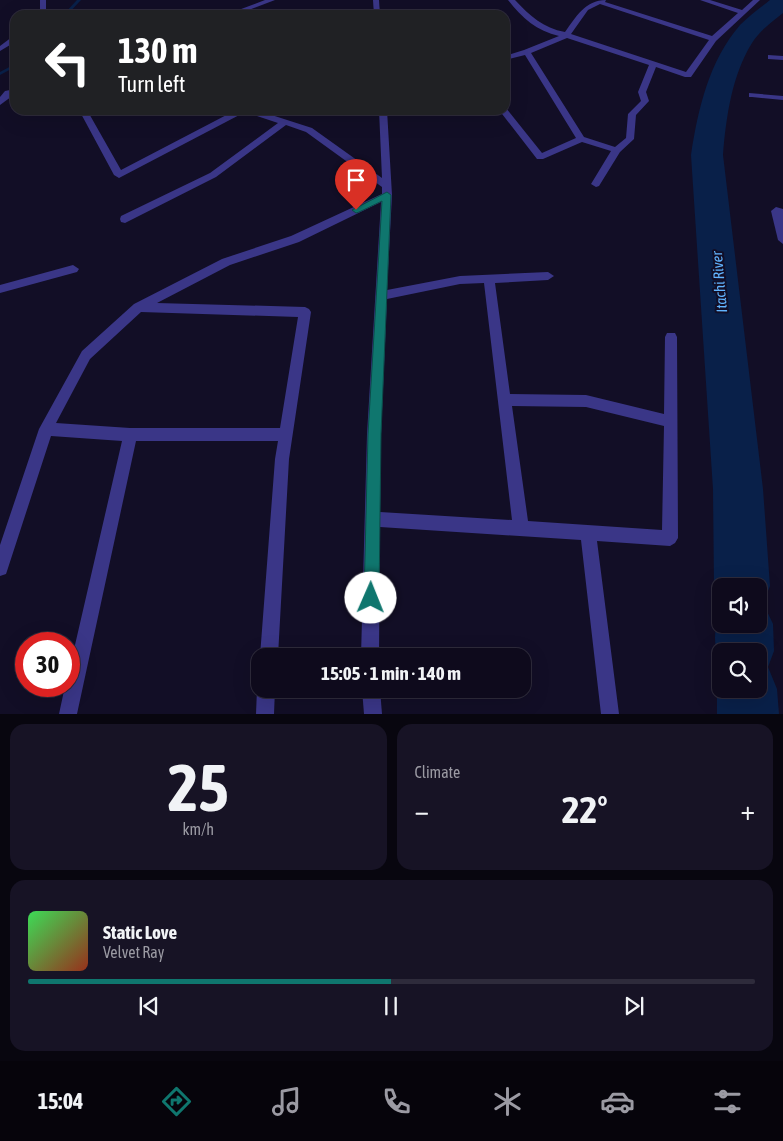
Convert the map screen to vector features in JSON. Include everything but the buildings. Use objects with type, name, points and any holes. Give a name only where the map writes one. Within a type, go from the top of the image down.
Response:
[{"type":"street","points":[[239,10],[257,2],[272,0]]},
{"type":"street","points":[[511,0],[533,24],[552,33],[567,35],[688,75],[713,39],[756,0]]},
{"type":"street","points":[[703,0],[743,12]]},
{"type":"street","points":[[510,57],[527,52],[567,35],[586,9],[601,1],[713,39]]},
{"type":"street","points":[[527,52],[581,139]]},
{"type":"street","points":[[771,57],[783,58]]},
{"type":"street","points":[[596,184],[616,150],[630,139],[632,114],[645,101],[642,92],[653,64]]},
{"type":"street","points":[[0,102],[10,92]]},
{"type":"street","points":[[752,95],[783,98]]},
{"type":"street","points":[[86,115],[119,174],[232,115]]},
{"type":"street","points":[[263,115],[309,130],[387,190]]},
{"type":"street","points":[[370,648],[374,434],[383,295],[387,190],[383,115]]},
{"type":"street","points":[[507,115],[540,157],[581,139],[616,150]]},
{"type":"street","points":[[125,219],[212,175],[285,122]]},
{"type":"street","points":[[0,568],[46,430],[86,355],[138,307],[226,262],[294,239],[387,190]]},
{"type":"street","points":[[783,212],[776,211],[783,240]]},
{"type":"street","points":[[0,289],[73,269]]},
{"type":"street","points":[[383,295],[460,280],[548,276]]},
{"type":"street","points":[[489,279],[521,529]]},
{"type":"street","points":[[138,307],[306,312],[282,458],[270,648]]},
{"type":"street","points":[[373,519],[670,538],[671,338]]},
{"type":"street","points":[[505,400],[586,401],[670,422]]},
{"type":"street","points":[[46,430],[130,435],[286,434]]},
{"type":"street","points":[[68,714],[130,435]]},
{"type":"street","points":[[588,533],[610,714]]},
{"type":"street","points":[[265,714],[266,698]]},
{"type":"street","points":[[372,698],[373,714]]},
{"type":"waterway","points":[[70,10],[79,0]]},
{"type":"waterway","name":"Itachi River","points":[[742,578],[738,489],[707,155],[715,106],[732,55],[750,29],[783,1]]},
{"type":"waterway","points":[[0,74],[10,68]]},
{"type":"waterway","name":"Itachi River","points":[[744,633],[745,643]]},
{"type":"waterway","name":"Itachi River","points":[[747,698],[748,714]]},
{"type":"route","points":[[356,210],[387,195],[374,434],[371,598]]}]
